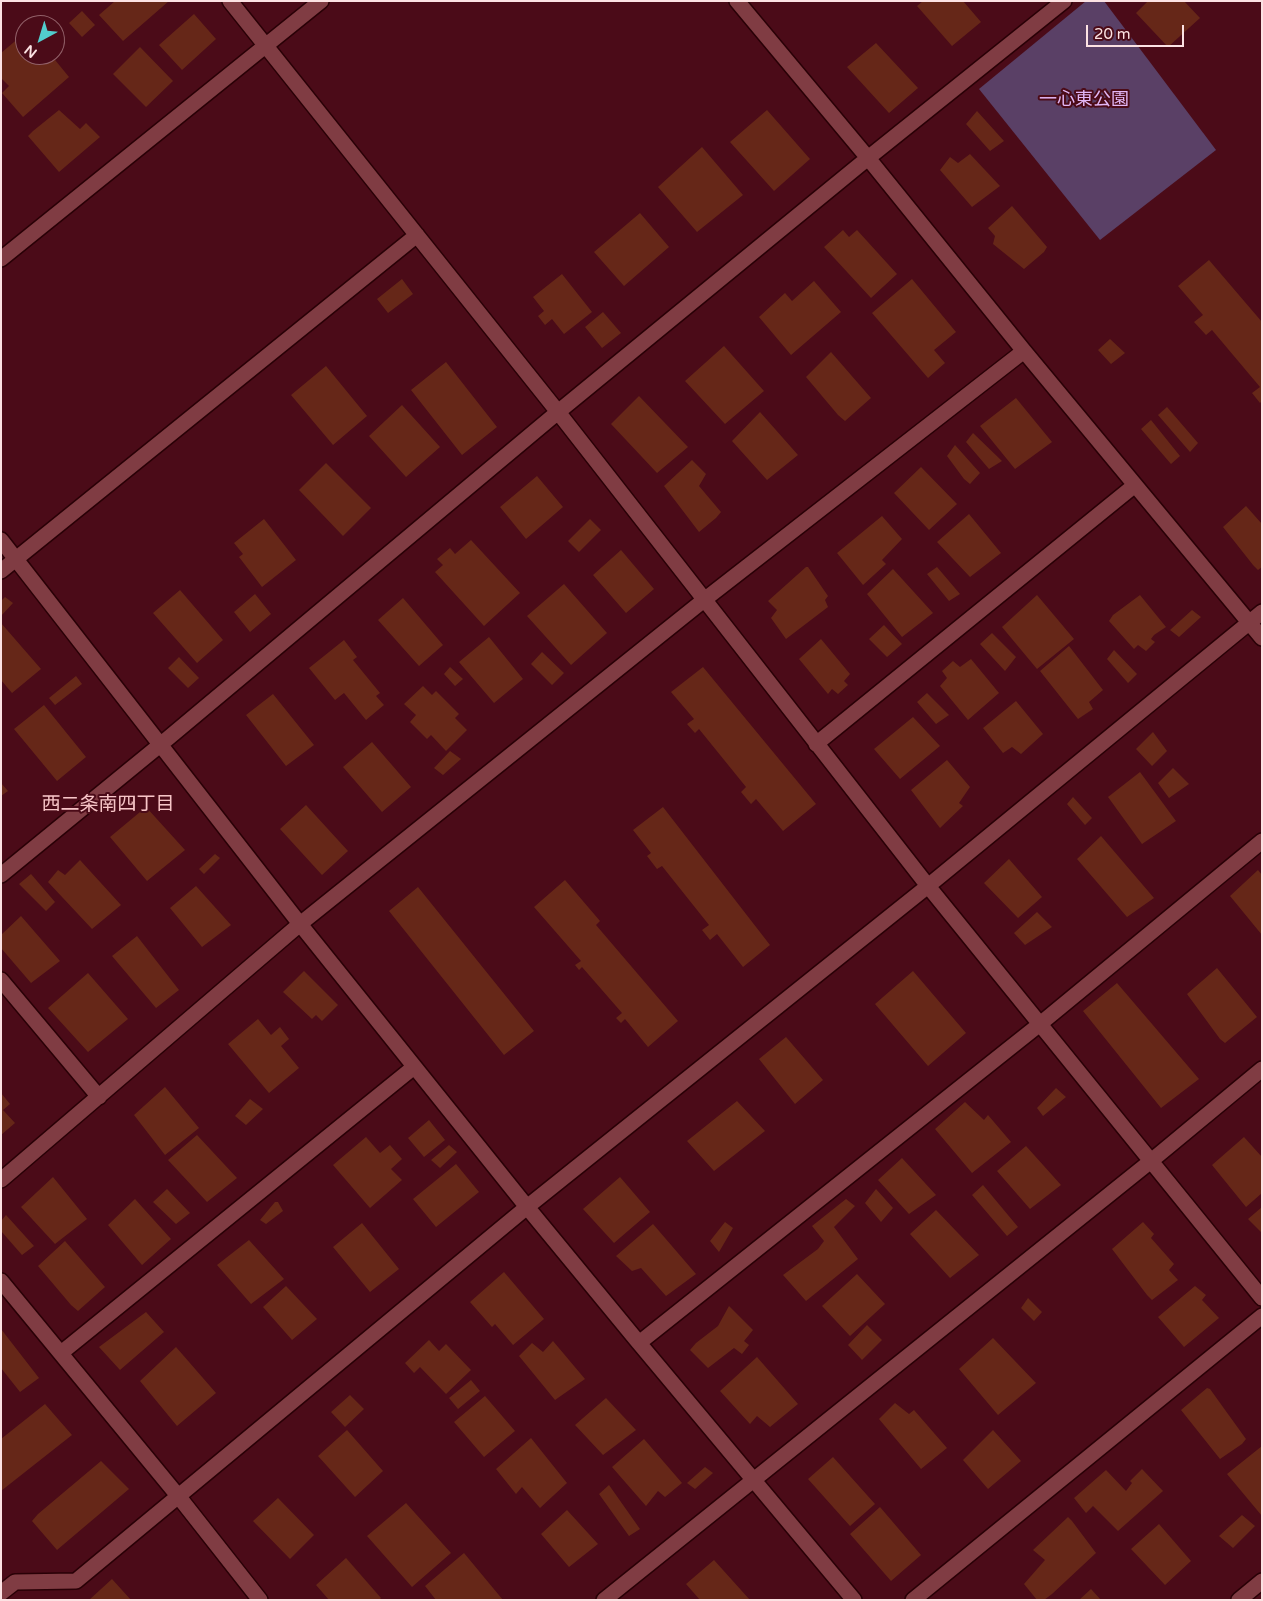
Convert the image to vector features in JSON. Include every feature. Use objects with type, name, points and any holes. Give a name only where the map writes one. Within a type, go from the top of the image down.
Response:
[{"type":"street","points":[[230,1],[558,412],[928,886],[1262,1298]]},
{"type":"street","points":[[1,259],[321,1]]},
{"type":"street","points":[[737,1],[1262,638]]},
{"type":"street","points":[[1,875],[160,745],[558,412],[868,158],[1064,1]]},
{"type":"street","points":[[1,571],[417,235]]},
{"type":"street","points":[[1,1180],[300,924],[704,600],[1024,351]]},
{"type":"street","points":[[816,744],[1135,485]]},
{"type":"street","points":[[1,540],[300,924],[414,1067],[752,1480],[854,1600]]},
{"type":"street","points":[[1,1593],[15,1582],[76,1581],[527,1207],[928,886],[1262,612]]},
{"type":"street","points":[[640,1343],[1040,1024],[1262,842]]},
{"type":"street","points":[[1,980],[99,1097]]},
{"type":"street","points":[[61,1353],[414,1067]]},
{"type":"street","points":[[604,1600],[1262,1069]]},
{"type":"street","points":[[1,1281],[179,1497],[260,1600]]},
{"type":"street","points":[[914,1600],[1262,1316]]},
{"type":"street","points":[[1239,1600],[1262,1581]]},
{"type":"green space","name":"一心東公園","points":[[1086,1],[1104,1],[1216,150],[1100,240],[979,89]]},
{"type":"building","points":[[115,1],[169,1],[123,41],[99,15]]},
{"type":"building","points":[[923,1],[963,1],[981,22],[952,46],[917,6]]},
{"type":"building","points":[[1148,1],[1184,1],[1200,18],[1168,47],[1136,13]]},
{"type":"building","points":[[82,11],[95,25],[82,37],[69,23]]},
{"type":"building","points":[[194,14],[216,39],[182,70],[159,45]]},
{"type":"building","points":[[15,41],[15,65],[59,65],[69,77],[23,117],[2,93],[9,86],[1,78],[1,53]]},
{"type":"building","points":[[876,43],[918,88],[889,113],[847,67]]},
{"type":"building","points":[[140,47],[173,81],[146,107],[113,74]]},
{"type":"building","points":[[59,110],[80,129],[86,123],[100,137],[59,172],[28,136]]},
{"type":"building","points":[[767,110],[810,159],[774,191],[730,142]]},
{"type":"building","points":[[977,111],[1004,141],[990,151],[966,124]]},
{"type":"building","points":[[702,147],[743,195],[697,232],[658,187]]},
{"type":"building","points":[[970,154],[1000,186],[972,207],[940,170],[950,157],[958,163]]},
{"type":"building","points":[[1012,206],[1047,247],[1044,252],[1024,269],[993,244],[995,236],[988,228]]},
{"type":"building","points":[[640,213],[669,247],[624,286],[594,252]]},
{"type":"building","points":[[843,230],[849,237],[857,230],[897,274],[871,298],[824,247]]},
{"type":"building","points":[[1209,260],[1262,322],[1262,401],[1260,403],[1252,393],[1260,387],[1212,330],[1206,335],[1194,322],[1203,315],[1178,286]]},
{"type":"building","points":[[562,274],[592,312],[564,334],[552,319],[545,325],[538,316],[544,311],[533,297]]},
{"type":"building","points":[[402,279],[413,294],[388,313],[377,299]]},
{"type":"building","points":[[912,279],[956,332],[934,350],[945,363],[928,378],[872,313]]},
{"type":"building","points":[[814,281],[841,312],[791,355],[759,317],[785,293],[792,301]]},
{"type":"building","points":[[603,312],[621,333],[602,348],[585,327]]},
{"type":"building","points":[[1110,339],[1125,353],[1111,364],[1098,350]]},
{"type":"building","points":[[724,346],[764,391],[725,424],[685,381]]},
{"type":"building","points":[[831,352],[871,398],[845,421],[806,377]]},
{"type":"building","points":[[446,362],[497,427],[462,455],[411,390]]},
{"type":"building","points":[[326,366],[367,416],[333,445],[291,395]]},
{"type":"building","points":[[639,396],[688,447],[657,473],[611,424]]},
{"type":"building","points":[[1016,398],[1052,442],[1015,469],[980,426]]},
{"type":"building","points":[[402,405],[440,447],[406,477],[369,436]]},
{"type":"building","points":[[1167,407],[1198,443],[1190,452],[1158,415]]},
{"type":"building","points":[[760,412],[798,455],[767,480],[732,441]]},
{"type":"building","points":[[1151,420],[1180,456],[1171,464],[1141,429]]},
{"type":"building","points":[[973,433],[1002,461],[989,469],[966,442]]},
{"type":"building","points":[[955,445],[980,473],[970,484],[947,456]]},
{"type":"building","points":[[692,460],[706,474],[699,486],[721,512],[699,532],[664,486]]},
{"type":"building","points":[[326,463],[371,508],[343,536],[299,490]]},
{"type":"building","points":[[921,467],[957,504],[929,530],[894,493]]},
{"type":"building","points":[[537,476],[563,507],[526,539],[500,507]]},
{"type":"building","points":[[1246,506],[1262,524],[1262,567],[1258,570],[1223,527]]},
{"type":"building","points":[[969,514],[1001,553],[970,577],[937,542]]},
{"type":"building","points":[[882,516],[902,539],[882,560],[886,564],[863,585],[837,553]]},
{"type":"building","points":[[264,519],[296,560],[262,587],[239,557],[243,554],[234,543]]},
{"type":"building","points":[[590,519],[601,530],[579,552],[568,541]]},
{"type":"building","points":[[471,540],[520,593],[484,626],[435,572],[443,565],[437,559],[450,548],[455,554]]},
{"type":"building","points":[[621,550],[654,589],[626,613],[593,575]]},
{"type":"building","points":[[808,567],[828,596],[825,600],[828,607],[786,639],[771,618],[777,610],[768,601]]},
{"type":"building","points":[[937,567],[960,594],[949,601],[927,574]]},
{"type":"building","points":[[893,569],[933,613],[902,637],[867,594]]},
{"type":"building","points":[[564,584],[607,633],[571,665],[527,616]]},
{"type":"building","points":[[180,590],[223,640],[197,663],[153,613]]},
{"type":"building","points":[[255,594],[271,614],[250,632],[234,612]]},
{"type":"building","points":[[1037,595],[1074,639],[1037,669],[1002,627]]},
{"type":"building","points":[[1140,595],[1166,627],[1154,635],[1151,639],[1155,642],[1146,651],[1138,645],[1134,649],[1109,621],[1113,615]]},
{"type":"building","points":[[5,597],[13,603],[1,616],[1,601]]},
{"type":"building","points":[[403,598],[443,645],[419,666],[378,620]]},
{"type":"building","points":[[1192,610],[1201,617],[1179,637],[1170,630]]},
{"type":"building","points":[[1,623],[41,669],[12,693],[1,680]]},
{"type":"building","points":[[884,625],[902,644],[887,657],[869,639]]},
{"type":"building","points":[[992,633],[1016,657],[1005,671],[980,644]]},
{"type":"building","points":[[489,637],[523,679],[494,703],[459,662]]},
{"type":"building","points":[[821,639],[850,674],[844,681],[848,685],[838,694],[832,689],[828,694],[799,659]]},
{"type":"building","points":[[344,640],[357,657],[353,660],[380,693],[376,696],[384,705],[366,720],[344,693],[335,700],[309,668]]},
{"type":"building","points":[[1069,646],[1103,690],[1089,702],[1093,709],[1078,719],[1040,671]]},
{"type":"building","points":[[1114,650],[1137,674],[1128,683],[1107,659]]},
{"type":"building","points":[[542,652],[564,673],[552,685],[531,664]]},
{"type":"building","points":[[179,657],[199,678],[188,688],[168,668]]},
{"type":"building","points":[[971,659],[999,693],[968,720],[940,686],[947,678],[942,671],[953,661],[960,667]]},
{"type":"building","points":[[450,667],[463,679],[455,686],[444,674]]},
{"type":"building","points":[[703,667],[816,804],[783,831],[756,799],[751,804],[741,792],[746,787],[699,729],[695,733],[687,724],[694,719],[671,692]]},
{"type":"building","points":[[76,676],[82,684],[55,705],[49,698]]},
{"type":"building","points":[[423,686],[432,695],[436,691],[459,714],[455,718],[467,730],[446,751],[431,735],[427,739],[410,722],[416,715],[404,704]]},
{"type":"building","points":[[927,693],[949,715],[936,724],[917,702]]},
{"type":"building","points":[[273,694],[314,745],[286,766],[246,715]]},
{"type":"building","points":[[1016,701],[1043,734],[1021,754],[1012,747],[1003,753],[983,728]]},
{"type":"building","points":[[44,705],[86,757],[57,781],[14,729]]},
{"type":"building","points":[[913,717],[940,746],[900,779],[874,749]]},
{"type":"building","points":[[1153,732],[1167,751],[1152,766],[1136,749]]},
{"type":"building","points":[[372,742],[411,787],[382,812],[343,767]]},
{"type":"building","points":[[450,751],[461,759],[443,775],[434,768]]},
{"type":"building","points":[[947,760],[970,787],[959,803],[963,806],[940,828],[911,790]]},
{"type":"building","points":[[1173,768],[1189,784],[1169,798],[1158,783]]},
{"type":"building","points":[[1140,772],[1176,821],[1142,844],[1108,797]]},
{"type":"building","points":[[1,783],[8,791],[1,796]]},
{"type":"building","points":[[1073,797],[1092,818],[1085,825],[1067,804]]},
{"type":"building","points":[[306,805],[348,851],[322,875],[280,829]]},
{"type":"building","points":[[146,807],[185,850],[147,881],[110,837]]},
{"type":"building","points":[[663,807],[770,945],[743,967],[717,934],[710,940],[702,930],[709,925],[662,866],[657,869],[647,856],[651,853],[633,830]]},
{"type":"building","points":[[1101,836],[1154,898],[1127,917],[1077,859]]},
{"type":"building","points":[[215,854],[220,858],[204,874],[199,869]]},
{"type":"building","points":[[1009,859],[1042,897],[1018,918],[984,883]]},
{"type":"building","points":[[80,860],[121,905],[92,929],[48,882],[58,870],[65,875]]},
{"type":"building","points":[[1258,870],[1262,875],[1262,935],[1230,896]]},
{"type":"building","points":[[31,874],[55,902],[46,911],[19,884]]},
{"type":"building","points":[[565,880],[600,921],[596,925],[678,1021],[648,1047],[625,1019],[621,1023],[616,1018],[622,1013],[582,967],[579,970],[575,965],[581,961],[534,907]]},
{"type":"building","points":[[196,886],[231,925],[202,947],[170,908]]},
{"type":"building","points":[[418,887],[534,1031],[504,1055],[389,911]]},
{"type":"building","points":[[1037,912],[1052,927],[1025,945],[1014,933]]},
{"type":"building","points":[[21,916],[60,961],[31,983],[1,948],[1,935]]},
{"type":"building","points":[[137,936],[179,990],[156,1008],[112,956]]},
{"type":"building","points":[[1217,968],[1257,1017],[1225,1043],[1187,994]]},
{"type":"building","points":[[304,971],[338,1005],[322,1021],[316,1015],[312,1019],[283,992]]},
{"type":"building","points":[[913,971],[966,1033],[928,1066],[875,1004]]},
{"type":"building","points":[[88,973],[128,1019],[88,1052],[48,1008]]},
{"type":"building","points":[[1117,983],[1199,1079],[1161,1108],[1083,1011]]},
{"type":"building","points":[[258,1019],[271,1035],[280,1027],[289,1039],[281,1046],[299,1068],[269,1093],[228,1044]]},
{"type":"building","points":[[786,1037],[823,1080],[795,1104],[759,1059]]},
{"type":"building","points":[[165,1087],[199,1128],[165,1155],[134,1115]]},
{"type":"building","points":[[1056,1088],[1066,1097],[1043,1116],[1037,1108]]},
{"type":"building","points":[[1,1093],[10,1104],[3,1110],[15,1123],[1,1135]]},
{"type":"building","points":[[250,1099],[263,1109],[246,1125],[235,1116]]},
{"type":"building","points":[[737,1101],[765,1131],[714,1171],[687,1141]]},
{"type":"building","points":[[965,1102],[984,1120],[988,1115],[1011,1142],[972,1173],[935,1129]]},
{"type":"building","points":[[429,1120],[445,1140],[424,1157],[408,1138]]},
{"type":"building","points":[[197,1135],[237,1178],[207,1202],[168,1160]]},
{"type":"building","points":[[366,1137],[380,1153],[390,1145],[402,1159],[391,1169],[402,1180],[370,1208],[333,1165]]},
{"type":"building","points":[[1244,1137],[1262,1157],[1262,1193],[1246,1207],[1212,1165]]},
{"type":"building","points":[[449,1145],[457,1152],[440,1168],[431,1160]]},
{"type":"building","points":[[1026,1146],[1061,1185],[1030,1209],[997,1171]]},
{"type":"building","points":[[902,1158],[936,1195],[909,1214],[878,1180]]},
{"type":"building","points":[[456,1164],[479,1192],[436,1227],[413,1199]]},
{"type":"building","points":[[53,1177],[87,1219],[55,1244],[21,1207]]},
{"type":"building","points":[[620,1177],[650,1212],[614,1243],[583,1209]]},
{"type":"building","points":[[983,1185],[1018,1227],[1007,1236],[972,1195]]},
{"type":"building","points":[[167,1189],[190,1213],[176,1224],[153,1202]]},
{"type":"building","points":[[876,1189],[893,1208],[881,1222],[865,1203]]},
{"type":"building","points":[[135,1199],[171,1239],[142,1265],[108,1225]]},
{"type":"building","points":[[846,1199],[855,1206],[834,1227],[858,1259],[806,1301],[783,1275],[818,1249],[824,1241],[812,1226]]},
{"type":"building","points":[[275,1202],[278,1202],[283,1211],[266,1224],[260,1220]]},
{"type":"building","points":[[1262,1207],[1262,1233],[1248,1219]]},
{"type":"building","points":[[936,1210],[979,1255],[950,1278],[910,1234]]},
{"type":"building","points":[[6,1215],[34,1246],[22,1255],[1,1231],[1,1221]]},
{"type":"building","points":[[725,1222],[733,1228],[719,1252],[710,1241]]},
{"type":"building","points":[[1143,1222],[1154,1234],[1151,1238],[1174,1264],[1169,1270],[1178,1280],[1152,1300],[1112,1249]]},
{"type":"building","points":[[362,1223],[399,1269],[370,1292],[333,1247]]},
{"type":"building","points":[[653,1224],[696,1274],[666,1296],[641,1268],[632,1271],[616,1256]]},
{"type":"building","points":[[249,1240],[284,1279],[251,1304],[217,1265]]},
{"type":"building","points":[[65,1241],[105,1287],[78,1311],[38,1266]]},
{"type":"building","points":[[504,1272],[544,1319],[513,1345],[495,1324],[492,1327],[470,1302]]},
{"type":"building","points":[[857,1274],[885,1304],[850,1336],[822,1306]]},
{"type":"building","points":[[286,1286],[317,1319],[292,1340],[263,1307]]},
{"type":"building","points":[[1195,1286],[1206,1295],[1202,1300],[1219,1318],[1184,1347],[1158,1317]]},
{"type":"building","points":[[1028,1298],[1042,1312],[1034,1321],[1021,1308]]},
{"type":"building","points":[[729,1306],[753,1330],[744,1341],[749,1345],[742,1354],[734,1348],[708,1368],[690,1350],[718,1326]]},
{"type":"building","points":[[146,1312],[164,1332],[120,1370],[99,1347]]},
{"type":"building","points":[[867,1325],[882,1340],[862,1360],[848,1345]]},
{"type":"building","points":[[1,1329],[39,1378],[20,1392],[1,1368]]},
{"type":"building","points":[[993,1338],[1036,1383],[998,1415],[959,1369]]},
{"type":"building","points":[[429,1340],[439,1351],[446,1344],[471,1370],[446,1394],[420,1367],[414,1373],[405,1363]]},
{"type":"building","points":[[553,1341],[585,1379],[555,1400],[519,1356],[532,1343],[543,1352]]},
{"type":"building","points":[[176,1347],[216,1393],[177,1426],[140,1381]]},
{"type":"building","points":[[757,1357],[798,1404],[770,1427],[757,1416],[750,1424],[720,1391]]},
{"type":"building","points":[[471,1380],[480,1391],[458,1409],[449,1398]]},
{"type":"building","points":[[1207,1388],[1210,1389],[1246,1439],[1242,1444],[1220,1459],[1181,1410]]},
{"type":"building","points":[[350,1395],[364,1409],[345,1427],[331,1412]]},
{"type":"building","points":[[485,1396],[515,1431],[484,1457],[454,1422]]},
{"type":"building","points":[[606,1398],[636,1430],[603,1455],[575,1425]]},
{"type":"building","points":[[895,1403],[909,1414],[914,1410],[947,1448],[921,1469],[879,1419]]},
{"type":"building","points":[[45,1404],[72,1435],[1,1491],[1,1439]]},
{"type":"building","points":[[347,1430],[383,1471],[355,1497],[318,1456]]},
{"type":"building","points":[[993,1430],[1021,1461],[988,1489],[963,1460]]},
{"type":"building","points":[[531,1438],[567,1483],[540,1508],[522,1487],[516,1494],[496,1469]]},
{"type":"building","points":[[644,1439],[682,1483],[665,1497],[658,1491],[646,1506],[612,1467]]},
{"type":"building","points":[[1262,1446],[1262,1516],[1227,1474]]},
{"type":"building","points":[[833,1457],[875,1504],[850,1526],[808,1479]]},
{"type":"building","points":[[101,1461],[129,1489],[57,1550],[32,1521]]},
{"type":"building","points":[[705,1467],[713,1473],[695,1489],[687,1483]]},
{"type":"building","points":[[1142,1469],[1163,1491],[1118,1531],[1093,1506],[1086,1513],[1074,1498],[1106,1470],[1126,1491],[1132,1483],[1130,1481]]},
{"type":"building","points":[[609,1485],[640,1529],[629,1536],[599,1494]]},
{"type":"building","points":[[278,1498],[314,1535],[290,1559],[253,1521]]},
{"type":"building","points":[[406,1503],[451,1553],[412,1587],[367,1536]]},
{"type":"building","points":[[880,1507],[921,1555],[891,1581],[850,1534]]},
{"type":"building","points":[[567,1510],[598,1544],[569,1567],[541,1534]]},
{"type":"building","points":[[1242,1515],[1255,1526],[1233,1548],[1219,1536]]},
{"type":"building","points":[[1068,1517],[1096,1553],[1052,1594],[1044,1600],[1037,1600],[1024,1584],[1045,1560],[1033,1550]]},
{"type":"building","points":[[1159,1524],[1191,1561],[1165,1585],[1131,1549]]},
{"type":"building","points":[[464,1553],[503,1600],[436,1600],[425,1586]]},
{"type":"building","points":[[346,1558],[381,1598],[379,1600],[329,1600],[316,1585]]},
{"type":"building","points":[[714,1560],[750,1600],[700,1600],[686,1584]]},
{"type":"building","points":[[112,1579],[131,1600],[89,1600]]},
{"type":"building","points":[[1091,1589],[1101,1600],[1079,1600]]},
{"type":"district","name":"西二条南四丁目","points":[[108,805]]}]
